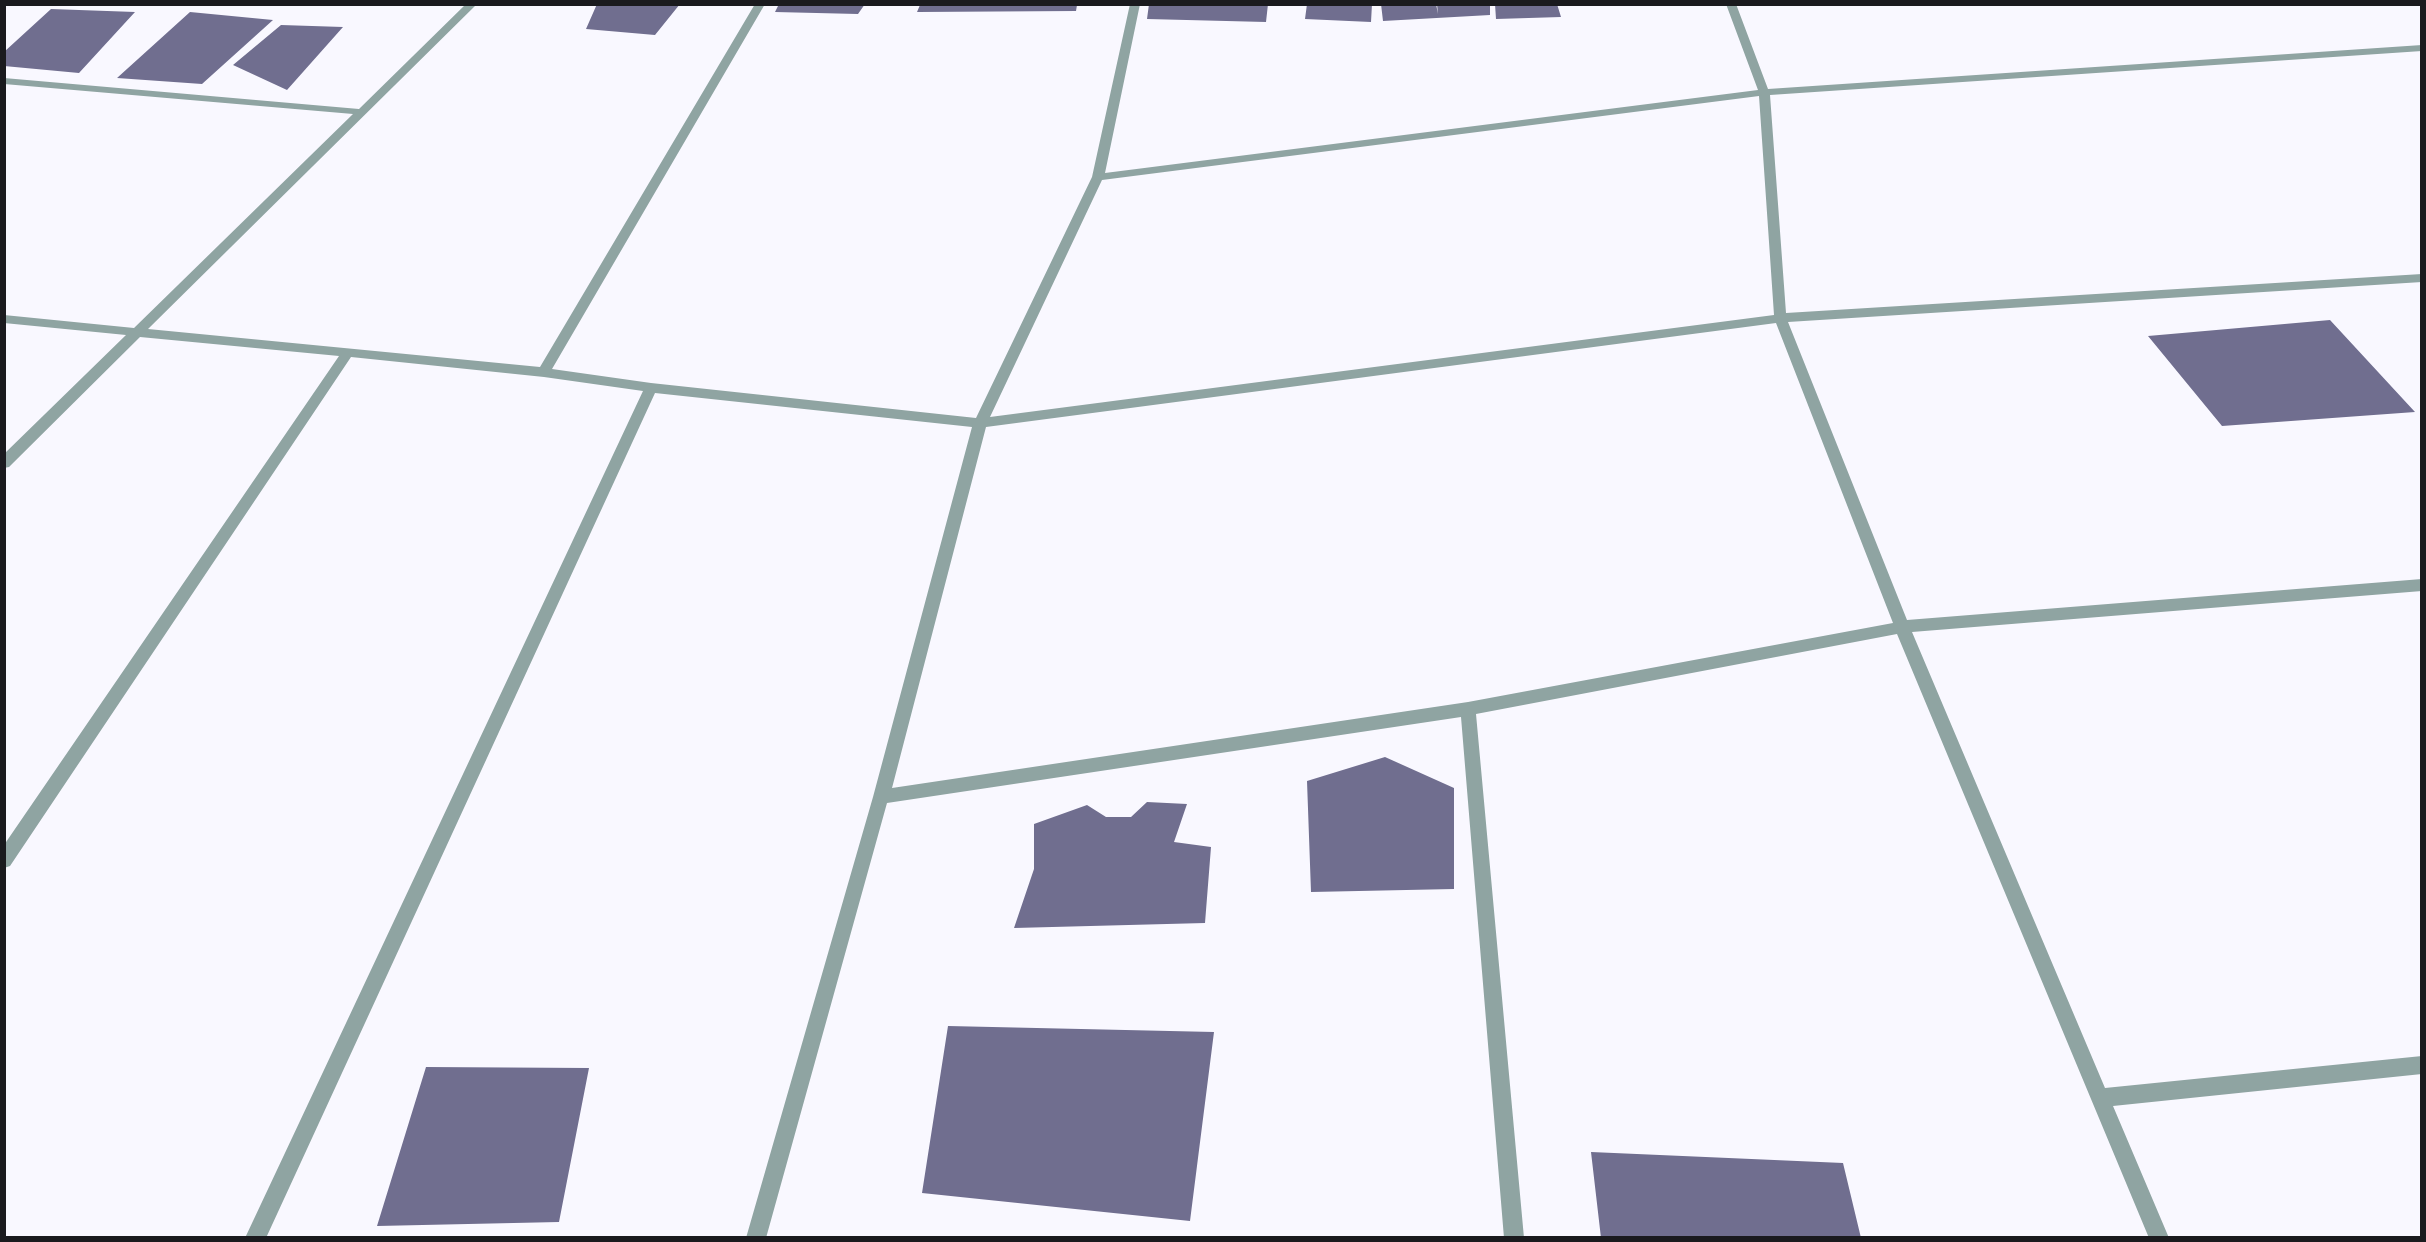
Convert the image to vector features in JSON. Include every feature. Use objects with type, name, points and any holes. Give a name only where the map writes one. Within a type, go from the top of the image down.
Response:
[{"type":"street","points":[[4,463],[472,4]]},
{"type":"street","points":[[544,372],[760,4]]},
{"type":"street","points":[[756,1238],[881,797],[980,423],[1098,177],[1135,4]]},
{"type":"street","points":[[1731,4],[1764,92],[1780,318],[1902,627],[2158,1238]]},
{"type":"street","points":[[1098,177],[1764,92],[2421,48]]},
{"type":"street","points":[[4,81],[362,112]]},
{"type":"street","points":[[4,319],[544,372],[651,388],[980,423],[1780,318],[2421,278]]},
{"type":"street","points":[[4,860],[347,354]]},
{"type":"street","points":[[255,1238],[651,388]]},
{"type":"street","points":[[881,797],[1468,709],[1902,627],[2421,585]]},
{"type":"street","points":[[1468,709],[1514,1238]]},
{"type":"street","points":[[2101,1098],[2421,1065]]},
{"type":"building","points":[[597,4],[680,4],[655,35],[586,29]]},
{"type":"building","points":[[779,4],[865,4],[858,14],[775,12]]},
{"type":"building","points":[[1149,4],[1268,4],[1266,22],[1147,19]]},
{"type":"building","points":[[1307,4],[1372,4],[1371,22],[1305,19]]},
{"type":"building","points":[[1381,4],[1436,4],[1438,14],[1437,4],[1490,4],[1490,15],[1383,21]]},
{"type":"building","points":[[1495,4],[1557,4],[1561,17],[1496,19]]},
{"type":"building","points":[[920,5],[1077,5],[1076,11],[917,12]]},
{"type":"building","points":[[51,9],[135,12],[79,73],[4,66],[4,52]]},
{"type":"building","points":[[190,12],[273,20],[202,84],[117,78]]},
{"type":"building","points":[[281,25],[343,27],[287,90],[233,65]]},
{"type":"building","points":[[2330,320],[2415,412],[2222,426],[2148,336]]},
{"type":"building","points":[[1385,757],[1454,788],[1454,889],[1311,892],[1307,781]]},
{"type":"building","points":[[1147,802],[1187,804],[1174,842],[1211,847],[1205,923],[1014,928],[1034,869],[1034,824],[1087,805],[1106,817],[1131,817]]},
{"type":"building","points":[[948,1026],[1214,1032],[1190,1221],[922,1193]]},
{"type":"building","points":[[426,1067],[589,1068],[559,1222],[377,1226]]},
{"type":"building","points":[[1591,1152],[1843,1163],[1861,1238],[1601,1238]]}]
